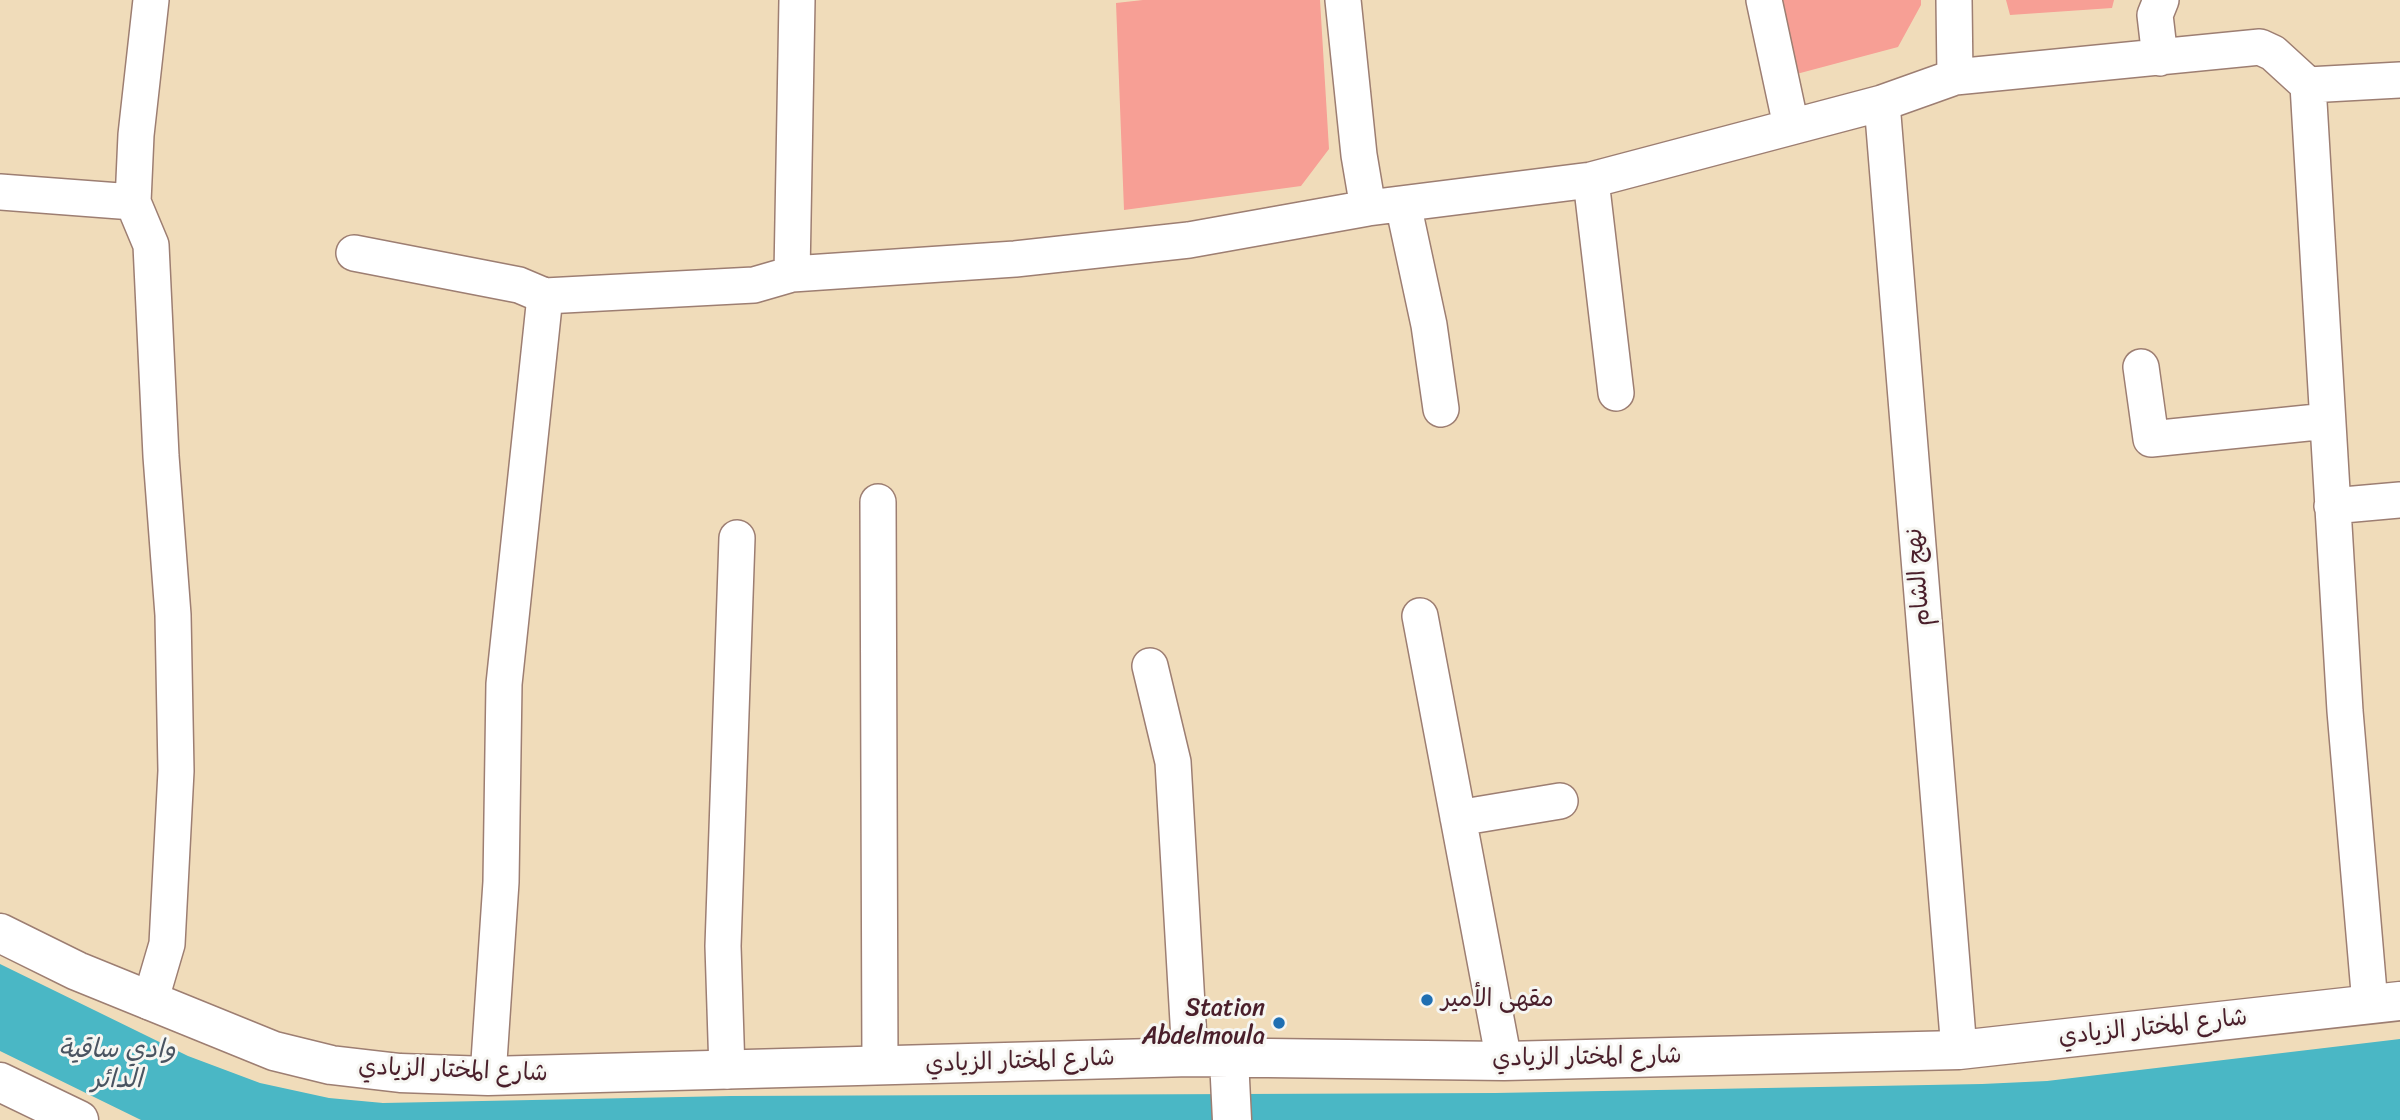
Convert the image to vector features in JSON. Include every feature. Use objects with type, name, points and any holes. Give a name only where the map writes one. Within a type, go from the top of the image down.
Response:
[{"type":"main road","name":"شارع المختار الزيادي","points":[[0,933],[77,971],[274,1051],[331,1065],[400,1073],[488,1076],[1191,1057],[1504,1061],[1959,1050],[2385,1003]]},
{"type":"main road","points":[[1229,1059],[1232,1120]]},
{"type":"main road","points":[[19,1100],[79,1120]]},
{"type":"street","points":[[150,1002],[166,944],[176,771],[173,615],[161,456],[151,245],[133,202],[136,135],[151,0]]},
{"type":"street","points":[[792,274],[797,0]]},
{"type":"street","points":[[1343,0],[1359,155],[1368,208]]},
{"type":"street","points":[[1764,0],[1791,126]]},
{"type":"street","points":[[1954,0],[1955,77]]},
{"type":"street","points":[[2160,58],[2155,15],[2161,0]]},
{"type":"street","points":[[354,253],[519,285],[545,296],[754,285],[792,274],[1015,259],[1176,241],[1368,208],[1591,180],[1882,103],[1955,77],[2260,47],[2273,53],[2308,85],[2345,711],[2385,1003]]},
{"type":"street","points":[[2308,85],[2400,80]]},
{"type":"street","name":"نهج الشام","points":[[1882,103],[1959,1050]]},
{"type":"street","points":[[1591,180],[1616,393]]},
{"type":"street","points":[[0,192],[133,202]]},
{"type":"street","points":[[1404,204],[1429,325],[1441,409]]},
{"type":"street","points":[[488,1076],[501,882],[505,684],[545,296]]},
{"type":"street","points":[[2141,367],[2151,439],[2327,421]]},
{"type":"street","points":[[2332,506],[2400,500]]},
{"type":"street","points":[[878,502],[880,1066]]},
{"type":"street","points":[[727,1071],[723,946],[737,538]]},
{"type":"street","points":[[1420,616],[1504,1061]]},
{"type":"street","points":[[1150,666],[1173,762],[1191,1057]]},
{"type":"street","points":[[1458,818],[1560,802]]},
{"type":"water","name":"وادي ساقية الدائر","points":[[0,964],[188,1056],[260,1083],[329,1098],[383,1103],[731,1096],[1495,1093],[1982,1084],[2047,1081],[2400,1039],[2400,1120],[141,1120],[0,1051]]},
{"type":"building","points":[[1143,0],[1320,0],[1329,149],[1301,186],[1124,210],[1116,3]]},
{"type":"building","points":[[1777,0],[1921,0],[1921,5],[1898,47],[1789,76]]},
{"type":"building","points":[[2006,0],[2114,0],[2112,8],[2010,15]]},
{"type":"place","name":"مقهى الأمير","points":[[1427,1000]]},
{"type":"place","name":"Station Abdelmoula","points":[[1279,1023]]}]
